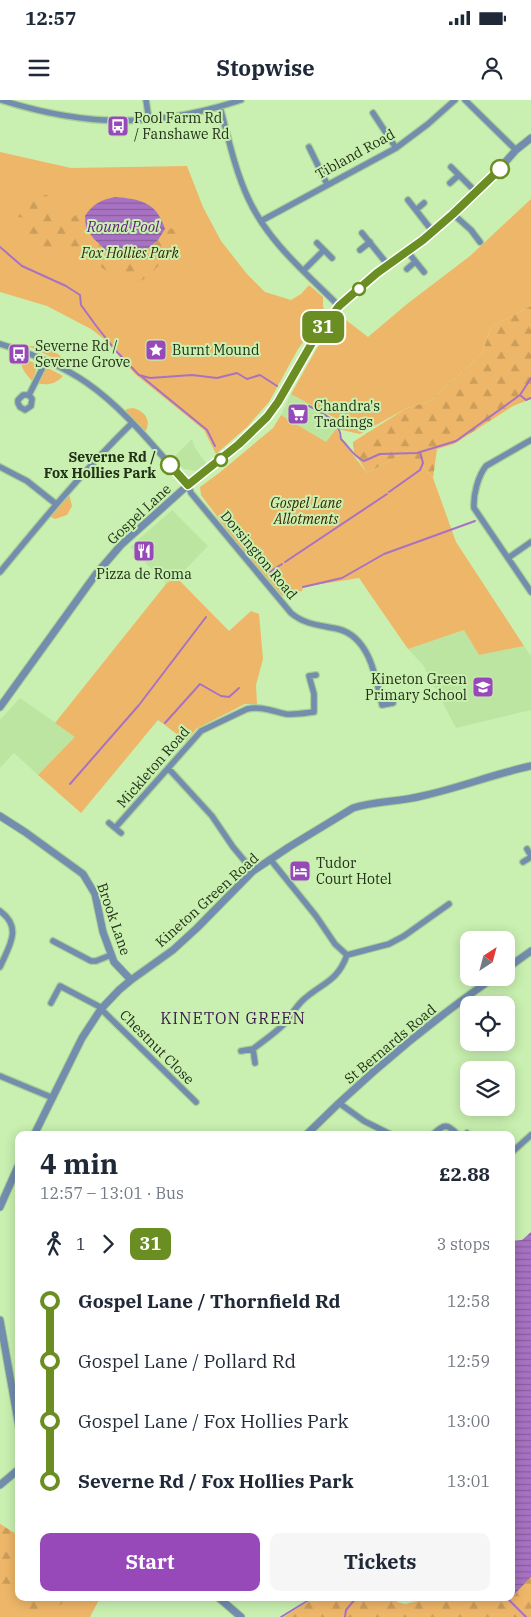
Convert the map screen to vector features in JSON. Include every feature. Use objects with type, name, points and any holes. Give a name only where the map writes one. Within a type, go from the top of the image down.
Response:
[{"type":"street","points":[[1,100],[35,111],[70,118],[114,121],[149,120],[183,116],[241,100]]},
{"type":"street","points":[[146,100],[149,120]]},
{"type":"street","name":"Tibland Road","points":[[261,221],[396,148],[428,124],[455,100]]},
{"type":"street","points":[[465,100],[516,150]]},
{"type":"street","points":[[220,107],[241,180],[249,200],[261,221],[278,244],[339,306]]},
{"type":"street","points":[[373,113],[396,148]]},
{"type":"street","name":"Gospel Lane","points":[[0,707],[96,574],[135,532],[188,485],[239,444],[267,417],[278,402],[312,343],[339,306],[388,265],[433,232],[503,166],[516,150],[531,138]]},
{"type":"street","points":[[309,147],[327,184]]},
{"type":"street","points":[[451,167],[476,192]]},
{"type":"street","points":[[450,183],[459,175]]},
{"type":"street","points":[[408,200],[433,232]]},
{"type":"street","points":[[416,210],[424,203]]},
{"type":"street","points":[[453,214],[471,230],[480,242]]},
{"type":"street","points":[[362,233],[388,265]]},
{"type":"street","points":[[360,250],[370,242]]},
{"type":"street","points":[[316,244],[332,258]]},
{"type":"street","points":[[303,271],[324,250]]},
{"type":"street","points":[[407,251],[424,272]]},
{"type":"street","points":[[407,268],[415,262]]},
{"type":"street","points":[[0,344],[46,361],[68,371],[87,383],[104,396],[132,423],[188,485]]},
{"type":"street","points":[[29,395],[46,361]]},
{"type":"street","points":[[0,572],[106,447],[132,423]]},
{"type":"street","points":[[531,440],[486,466],[483,470],[474,501],[474,508],[531,592]]},
{"type":"street","points":[[0,466],[27,480],[56,504]]},
{"type":"street","name":"Dorsington Road","points":[[188,485],[191,493],[291,613],[308,623],[340,629],[364,648],[373,669],[382,705],[393,703]]},
{"type":"street","points":[[508,558],[531,542]]},
{"type":"street","name":"Mickleton Road","points":[[115,828],[201,731],[247,709],[261,708],[294,715],[314,712],[314,694],[309,676],[316,675]]},
{"type":"street","name":"Kineton Green Road","points":[[36,1131],[74,1052],[102,1008],[131,980],[173,950],[253,871],[353,808],[364,804],[422,796],[531,766]]},
{"type":"street","points":[[168,768],[212,816],[232,848],[253,871]]},
{"type":"street","name":"Brook Lane","points":[[0,816],[83,874],[95,894],[100,923],[114,962],[131,980]]},
{"type":"street","name":"Mickleton Road","points":[[110,823],[121,833]]},
{"type":"street","points":[[523,862],[531,856],[527,849]]},
{"type":"street","points":[[270,859],[316,916],[335,944],[347,955]]},
{"type":"street","points":[[347,955],[389,944],[449,904]]},
{"type":"street","points":[[0,911],[11,921],[13,932],[0,967]]},
{"type":"street","points":[[53,942],[91,961],[111,955]]},
{"type":"street","points":[[515,962],[531,951]]},
{"type":"street","points":[[242,1051],[253,1049],[279,1029],[308,996],[334,978],[344,965],[347,955]]},
{"type":"street","name":"Chestnut Close","points":[[51,1003],[60,986],[102,1008],[196,1102]]},
{"type":"street","name":"St Bernards Road","points":[[310,1131],[339,1103],[436,1021],[482,986]]},
{"type":"street","points":[[253,1049],[254,1063]]},
{"type":"street","points":[[0,1076],[53,1098]]},
{"type":"street","points":[[339,1103],[364,1121],[384,1131]]},
{"type":"street","points":[[437,1131],[443,1126],[450,1127],[454,1131]]},
{"type":"street","points":[[515,1149],[531,1135]]},
{"type":"street","points":[[0,1207],[15,1173]]},
{"type":"street","points":[[0,1320],[15,1404]]},
{"type":"street","points":[[0,1484],[15,1472]]},
{"type":"street","points":[[222,1601],[241,1617]]},
{"type":"shaded area","points":[[291,394],[325,412],[334,421],[337,428],[326,442],[281,415]]},
{"type":"shaded area","points":[[192,439],[195,448],[206,463],[196,471],[184,469],[173,458]]},
{"type":"shaded area","points":[[172,510],[208,546],[177,578],[166,584],[130,547]]},
{"type":"shaded area","name":"Kineton Green Primary School","points":[[464,630],[479,655],[524,646],[531,656],[531,710],[456,728],[423,665],[408,649]]},
{"type":"shaded area","points":[[20,698],[76,737],[38,775],[14,753],[0,768],[0,720]]},
{"type":"green space","name":"Fox Hollies Park","points":[[0,152],[71,168],[187,166],[203,207],[221,241],[247,274],[265,292],[291,300],[301,294],[309,285],[323,297],[325,313],[298,349],[269,402],[247,427],[216,454],[204,430],[135,374],[104,339],[91,329],[47,306],[0,292]]},
{"type":"green space","points":[[25,195],[47,195],[56,205],[54,222],[59,227],[77,214],[85,216],[86,228],[150,247],[158,240],[165,229],[176,228],[180,240],[154,271],[142,281],[137,283],[128,282],[99,266],[83,248],[76,254],[62,249],[32,246],[26,241],[30,222],[25,218],[18,217],[17,210]]},
{"type":"green space","name":"Gospel Lane Allotments","points":[[531,199],[531,306],[491,327],[482,354],[430,401],[405,409],[360,434],[337,429],[341,439],[367,473],[407,451],[433,478],[456,542],[524,646],[479,655],[464,630],[408,649],[359,578],[303,587],[302,591],[282,596],[231,535],[201,495],[200,487],[273,428],[281,415],[326,442],[337,428],[335,418],[291,394],[317,348],[342,317],[368,337],[407,304],[470,256]]},
{"type":"green space","points":[[531,306],[531,399],[513,406],[454,444],[437,449],[433,478],[407,451],[367,473],[354,452],[353,442],[405,409],[430,401],[482,354],[491,327]]},
{"type":"green space","points":[[28,346],[50,349],[59,355],[66,364]]},
{"type":"green space","points":[[22,357],[38,365],[32,381],[22,367]]},
{"type":"green space","points":[[48,368],[63,376],[51,384],[37,383],[45,370]]},
{"type":"green space","points":[[133,408],[141,411],[146,417],[148,424],[145,432],[125,411]]},
{"type":"green space","points":[[68,490],[72,506],[67,515],[55,519],[47,515]]},
{"type":"green space","points":[[175,578],[229,631],[251,611],[259,614],[263,659],[256,685],[257,704],[245,704],[196,729],[186,741],[158,720],[81,813],[38,775],[75,737],[55,723],[166,584]]},
{"type":"green space","points":[[0,1524],[15,1533],[15,1601],[98,1601],[90,1617],[0,1617]]},
{"type":"green space","points":[[0,1524],[15,1533],[15,1588],[0,1585]]},
{"type":"green space","points":[[531,1577],[531,1617],[284,1617],[309,1601],[397,1601],[405,1604],[418,1601],[515,1601],[515,1594]]},
{"type":"green space","points":[[23,1601],[67,1601],[46,1612],[32,1613]]},
{"type":"water","name":"Round Pool","points":[[115,197],[140,201],[152,208],[162,220],[165,229],[158,240],[150,247],[140,252],[119,257],[107,251],[94,239],[86,228],[85,216],[91,208],[101,201]]},
{"type":"water","points":[[531,1232],[531,1577],[515,1594],[515,1241],[522,1240]]},
{"type":"waterway","points":[[0,247],[22,266],[66,286],[80,295],[81,305],[97,327],[139,375],[150,378],[192,375],[217,378],[237,373],[247,379],[260,375],[277,386]]},
{"type":"waterway","points":[[141,376],[207,430],[215,446]]},
{"type":"waterway","points":[[309,406],[330,418],[338,427],[341,439],[354,454],[364,461],[380,454],[417,453],[456,441],[520,395],[531,378]]},
{"type":"waterway","points":[[520,395],[526,400],[531,398]]},
{"type":"waterway","points":[[389,492],[420,470],[423,463],[420,452]]},
{"type":"waterway","points":[[285,562],[387,494]]},
{"type":"waterway","points":[[303,587],[342,578],[384,554],[475,521]]},
{"type":"waterway","points":[[268,573],[282,564]]},
{"type":"waterway","points":[[70,784],[139,705],[206,617]]},
{"type":"waterway","points":[[165,723],[200,684],[221,696],[229,697],[239,688]]},
{"type":"waterway","points":[[281,1617],[307,1601]]},
{"type":"waterway","points":[[345,1617],[346,1610],[354,1601]]},
{"type":"waterway","points":[[510,1601],[526,1617]]},
{"type":"bus line","name":"31","points":[[170,465],[188,485],[251,434],[278,402],[299,363],[339,306],[377,273],[433,232],[500,169]]},
{"type":"place","name":"Pool Farm Rd / Fanshawe Rd","points":[[118,126]]},
{"type":"place","name":"Burnt Mound","points":[[156,350]]},
{"type":"place","name":"Severne Rd / Severne Grove","points":[[19,354]]},
{"type":"place","name":"Chandra's Tradings","points":[[298,414]]},
{"type":"place","name":"Severne Rd / Fox Hollies Park","points":[[170,465]]},
{"type":"place","name":"Pizza de Roma","points":[[144,551]]},
{"type":"place","name":"Kineton Green Primary School","points":[[483,687]]},
{"type":"place","name":"Tudor Court Hotel","points":[[300,871]]},
{"type":"district","name":"KINETON GREEN","points":[[233,1018]]}]
